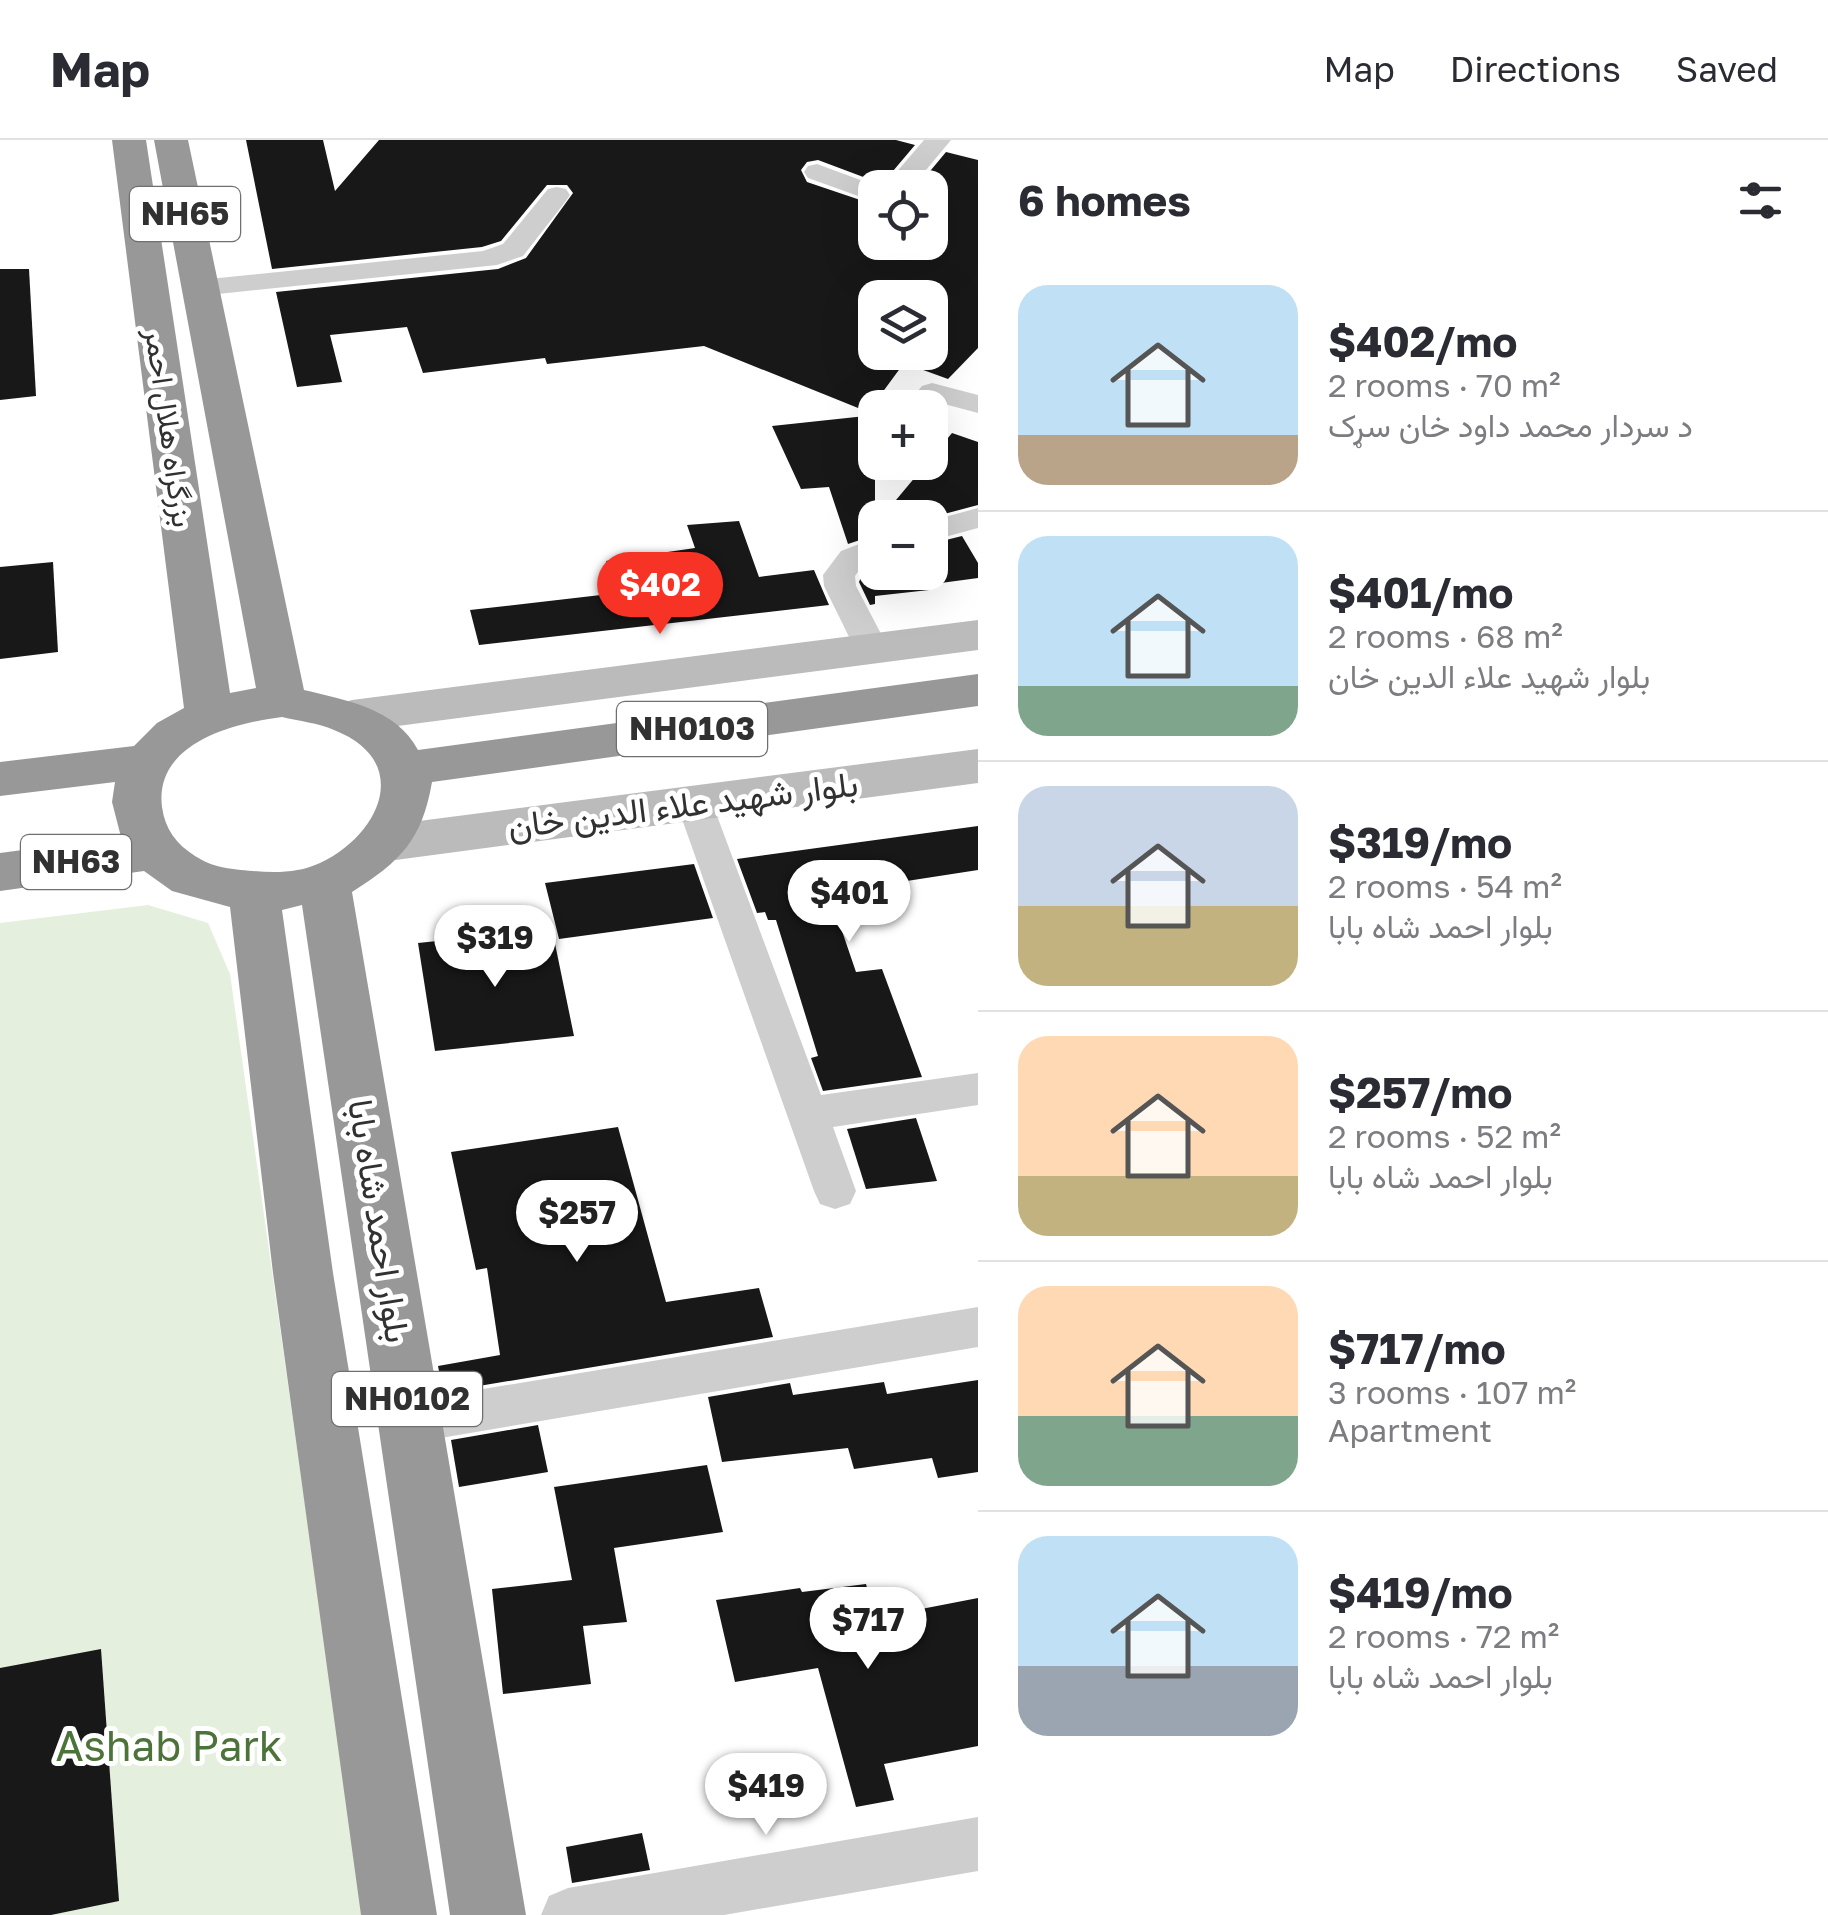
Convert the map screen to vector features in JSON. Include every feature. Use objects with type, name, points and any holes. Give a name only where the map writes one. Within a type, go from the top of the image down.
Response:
[{"type":"highway","name":"بزرگراه هلال احمر","points":[[128,140],[209,715]]},
{"type":"highway","name":"بزرگراه هلال احمر","points":[[171,140],[282,702]]},
{"type":"highway","name":"NH0103","points":[[400,806],[978,690]]},
{"type":"highway","points":[[282,702],[319,706],[352,716],[381,734],[400,806],[360,866],[325,883],[290,891],[254,893],[214,887],[179,872],[153,851],[137,822],[136,792],[149,761],[174,735],[209,715],[244,705],[282,702]]},
{"type":"highway","name":"NH0103","points":[[400,806],[978,724]]},
{"type":"highway","points":[[0,779],[149,761]]},
{"type":"highway","name":"NH63","points":[[0,872],[153,851]]},
{"type":"highway","name":"بلوار احمد شاه بابا","points":[[325,883],[488,1915]]},
{"type":"highway","name":"NH0102","points":[[254,893],[303,1273],[399,1915]]},
{"type":"street","points":[[912,170],[938,140]]},
{"type":"street","points":[[817,172],[858,188]]},
{"type":"street","points":[[199,288],[487,260],[513,250],[556,195]]},
{"type":"street","points":[[948,396],[978,404]]},
{"type":"street","points":[[948,526],[978,518]]},
{"type":"street","points":[[858,555],[839,575],[840,586],[872,649]]},
{"type":"street","points":[[352,716],[978,635]]},
{"type":"street","name":"بلوار شهید علاء الدین خان","points":[[400,806],[696,806],[978,766]]},
{"type":"street","points":[[696,806],[835,1190]]},
{"type":"street","points":[[807,1114],[978,1088]]},
{"type":"street","points":[[410,1422],[978,1327]]},
{"type":"street","points":[[568,1915],[978,1844]]},
{"type":"green space","name":"Ashab Park","points":[[148,905],[208,923],[230,974],[363,1915],[0,1915],[0,923]]},
{"type":"building","points":[[246,140],[323,140],[335,191],[379,140],[896,140],[915,145],[894,170],[858,170],[858,175],[818,160],[807,162],[801,170],[807,182],[858,199],[858,260],[948,260],[948,170],[931,170],[946,152],[978,160],[978,348],[948,379],[923,370],[948,370],[948,280],[858,280],[858,370],[899,370],[884,390],[858,390],[858,408],[704,346],[547,364],[545,358],[423,373],[407,327],[330,335],[342,382],[297,387],[276,292],[498,269],[526,258],[573,193],[567,185],[547,185],[501,241],[482,247],[272,269]]},
{"type":"building","points":[[0,269],[29,269],[36,396],[0,400]]},
{"type":"building","points":[[858,417],[858,480],[875,480],[875,500],[858,500],[858,541],[848,544],[829,487],[801,489],[772,426]]},
{"type":"building","points":[[952,433],[978,442],[978,505],[948,513],[948,500],[896,500],[913,480],[948,480],[948,438]]},
{"type":"building","points":[[739,521],[759,577],[814,570],[829,605],[479,645],[470,610],[618,593],[606,561],[695,548],[687,525]]},
{"type":"building","points":[[962,536],[978,563],[978,578],[948,582],[948,540]]},
{"type":"building","points":[[53,562],[58,652],[0,659],[0,567]]},
{"type":"building","points":[[863,590],[929,590],[875,596],[875,604],[870,605]]},
{"type":"building","points":[[978,826],[978,870],[829,893],[856,972],[882,969],[922,1077],[823,1091],[811,1058],[818,1056],[776,920],[768,920],[765,912],[757,913],[737,859]]},
{"type":"building","points":[[694,864],[713,918],[559,939],[545,883]]},
{"type":"building","points":[[552,929],[574,1036],[435,1051],[418,943]]},
{"type":"building","points":[[916,1118],[937,1181],[866,1189],[847,1129]]},
{"type":"building","points":[[618,1127],[666,1302],[759,1288],[773,1337],[443,1392],[438,1366],[500,1355],[487,1268],[476,1270],[451,1152]]},
{"type":"building","points":[[978,1380],[978,1472],[938,1478],[932,1458],[854,1469],[848,1448],[722,1462],[708,1397],[790,1383],[793,1395],[884,1382],[887,1394]]},
{"type":"building","points":[[538,1425],[548,1472],[459,1487],[451,1440]]},
{"type":"building","points":[[707,1465],[723,1532],[614,1548],[627,1622],[583,1626],[591,1684],[503,1694],[492,1589],[572,1580],[554,1487]]},
{"type":"building","points":[[866,1584],[875,1618],[978,1598],[978,1746],[884,1764],[894,1800],[856,1807],[818,1668],[735,1682],[716,1600],[800,1588],[802,1592]]},
{"type":"building","points":[[101,1649],[119,1901],[51,1915],[0,1915],[0,1668]]},
{"type":"building","points":[[642,1833],[650,1870],[572,1883],[566,1847]]}]
